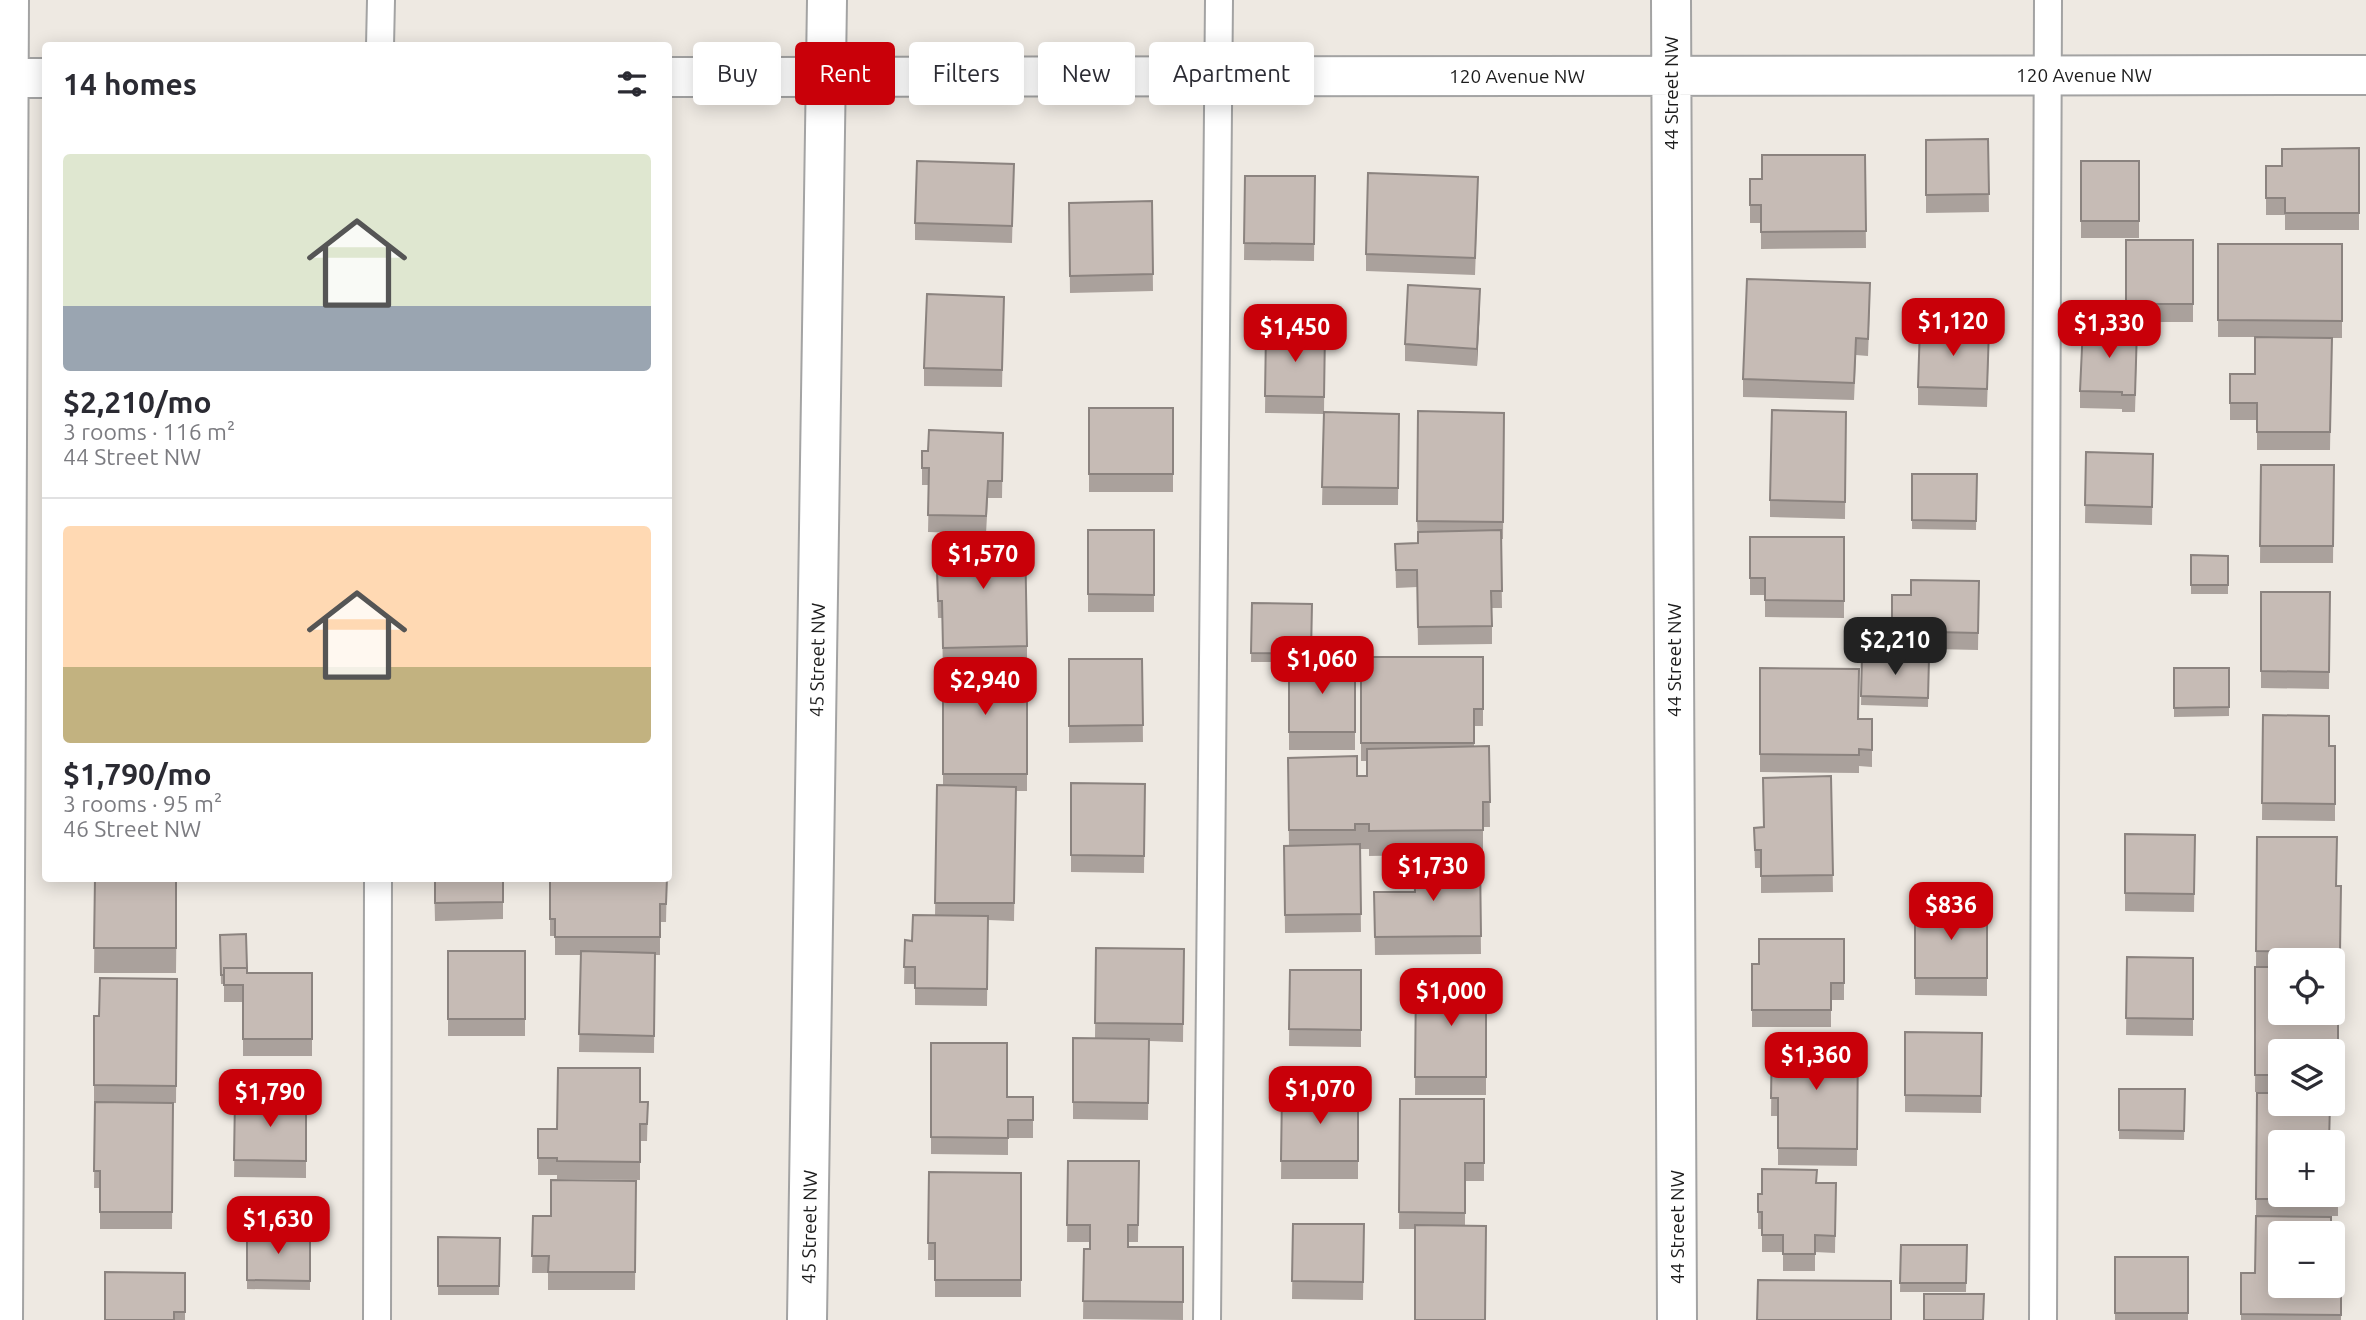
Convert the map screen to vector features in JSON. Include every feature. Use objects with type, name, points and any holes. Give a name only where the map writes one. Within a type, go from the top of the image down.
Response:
[{"type":"street","points":[[4,1320],[18,78],[9,0]]},
{"type":"street","name":"45 Street NW","points":[[826,42],[827,0]]},
{"type":"street","name":"44 Street NW","points":[[1671,0],[1677,1320]]},
{"type":"street","name":"120 Avenue NW","points":[[1314,76],[2366,75]]},
{"type":"street","name":"120 Avenue NW","points":[[672,77],[795,76]]},
{"type":"street","name":"120 Avenue NW","points":[[895,76],[1149,76]]},
{"type":"street","name":"45 Street NW","points":[[807,1320],[826,105]]},
{"type":"lane","points":[[380,42],[381,0]]},
{"type":"lane","points":[[1219,0],[1219,42]]},
{"type":"lane","points":[[2043,1320],[2048,0]]},
{"type":"lane","points":[[1208,1320],[1219,105]]},
{"type":"lane","points":[[377,1320],[378,882]]},
{"type":"building","points":[[1988,139],[1989,194],[1926,195],[1926,140]]},
{"type":"building","points":[[2359,148],[2359,213],[2285,213],[2285,198],[2266,198],[2266,166],[2282,166],[2282,149]]},
{"type":"building","points":[[1762,155],[1865,155],[1866,231],[1761,232],[1761,205],[1750,205],[1750,179],[1762,179]]},
{"type":"building","points":[[917,161],[1014,164],[1012,226],[915,223]]},
{"type":"building","points":[[2081,161],[2139,161],[2139,221],[2081,221]]},
{"type":"building","points":[[1368,173],[1478,177],[1475,258],[1366,254]]},
{"type":"building","points":[[1245,176],[1315,176],[1314,244],[1244,243]]},
{"type":"building","points":[[1152,201],[1153,274],[1070,276],[1069,203]]},
{"type":"building","points":[[2126,240],[2193,240],[2193,304],[2126,304]]},
{"type":"building","points":[[2218,244],[2342,244],[2342,321],[2218,320]]},
{"type":"building","points":[[1747,279],[1870,283],[1868,339],[1856,338],[1854,383],[1743,379]]},
{"type":"building","points":[[1408,285],[1480,289],[1477,349],[1405,344]]},
{"type":"building","points":[[927,294],[1004,297],[1002,370],[924,368]]},
{"type":"building","points":[[1920,326],[1989,329],[1987,389],[1918,387]]},
{"type":"building","points":[[2083,326],[2137,328],[2135,395],[2080,391]]},
{"type":"building","points":[[1266,331],[1325,331],[1324,397],[1265,396]]},
{"type":"building","points":[[2255,337],[2332,338],[2330,432],[2257,432],[2257,403],[2230,403],[2230,374],[2255,374]]},
{"type":"building","points":[[1089,408],[1173,408],[1173,474],[1089,474]]},
{"type":"building","points":[[1772,410],[1846,412],[1845,502],[1770,500]]},
{"type":"building","points":[[1418,411],[1504,413],[1503,522],[1417,521]]},
{"type":"building","points":[[1324,412],[1399,414],[1398,488],[1322,487]]},
{"type":"building","points":[[929,430],[1003,433],[1002,481],[988,481],[986,516],[928,515],[929,468],[922,468],[922,451],[928,451]]},
{"type":"building","points":[[2086,452],[2153,454],[2152,507],[2085,505]]},
{"type":"building","points":[[2261,465],[2334,465],[2333,546],[2260,546]]},
{"type":"building","points":[[1912,474],[1977,474],[1976,521],[1912,520]]},
{"type":"building","points":[[1088,530],[1154,530],[1154,595],[1088,594]]},
{"type":"building","points":[[1501,530],[1502,591],[1491,591],[1492,626],[1418,627],[1417,570],[1396,570],[1395,544],[1418,543],[1418,532]]},
{"type":"building","points":[[1025,535],[1027,646],[943,648],[936,537]]},
{"type":"building","points":[[1750,537],[1844,537],[1844,601],[1765,600],[1765,578],[1750,578]]},
{"type":"building","points":[[2191,555],[2228,556],[2228,585],[2191,585]]},
{"type":"building","points":[[1911,580],[1979,581],[1978,633],[1892,631],[1892,595],[1911,595]]},
{"type":"building","points":[[2261,592],[2330,592],[2329,672],[2261,671]]},
{"type":"building","points":[[1252,603],[1312,604],[1311,654],[1251,653]]},
{"type":"building","points":[[1361,657],[1483,657],[1483,709],[1474,709],[1474,743],[1361,743]]},
{"type":"building","points":[[1862,657],[1929,658],[1928,698],[1861,696]]},
{"type":"building","points":[[1069,659],[1142,659],[1143,725],[1069,726]]},
{"type":"building","points":[[1027,660],[1027,774],[943,774],[943,661]]},
{"type":"building","points":[[1289,660],[1355,660],[1355,732],[1289,732]]},
{"type":"building","points":[[1760,668],[1859,669],[1858,719],[1872,719],[1872,750],[1859,749],[1859,755],[1760,754]]},
{"type":"building","points":[[2174,668],[2229,668],[2229,707],[2174,708]]},
{"type":"building","points":[[2263,715],[2329,716],[2329,746],[2335,746],[2335,804],[2262,803]]},
{"type":"building","points":[[1489,746],[1490,802],[1483,802],[1483,830],[1369,831],[1369,824],[1355,824],[1355,830],[1289,830],[1288,758],[1357,756],[1357,776],[1367,776],[1367,749]]},
{"type":"building","points":[[1831,776],[1833,875],[1761,876],[1761,850],[1755,850],[1754,828],[1764,827],[1763,778]]},
{"type":"building","points":[[1071,783],[1145,784],[1144,856],[1071,855]]},
{"type":"building","points":[[937,785],[1016,787],[1014,903],[935,903]]},
{"type":"building","points":[[2125,834],[2195,835],[2194,894],[2125,893]]},
{"type":"building","points":[[2257,837],[2337,837],[2336,886],[2341,886],[2340,948],[2268,948],[2268,951],[2256,951]]},
{"type":"building","points":[[1360,844],[1361,914],[1285,915],[1284,846]]},
{"type":"building","points":[[1414,861],[1480,861],[1481,936],[1375,937],[1374,892],[1415,892]]},
{"type":"building","points":[[95,882],[176,882],[176,948],[94,948]]},
{"type":"building","points":[[435,882],[503,882],[503,902],[435,903]]},
{"type":"building","points":[[550,882],[667,882],[666,904],[660,904],[660,937],[555,937],[555,919],[550,919]]},
{"type":"building","points":[[1915,906],[1987,907],[1987,978],[1915,978]]},
{"type":"building","points":[[913,915],[988,916],[987,989],[915,988],[915,967],[904,967],[905,940],[912,941]]},
{"type":"building","points":[[246,934],[247,968],[224,968],[224,975],[221,975],[220,935]]},
{"type":"building","points":[[1759,939],[1844,939],[1844,983],[1831,983],[1831,1010],[1752,1010],[1752,964],[1759,964]]},
{"type":"building","points":[[1096,948],[1184,949],[1183,1024],[1095,1023]]},
{"type":"building","points":[[448,951],[525,951],[525,1019],[448,1019]]},
{"type":"building","points":[[581,951],[655,953],[654,1036],[579,1034]]},
{"type":"building","points":[[2127,957],[2193,958],[2193,1019],[2126,1018]]},
{"type":"building","points":[[2255,967],[2268,967],[2268,1025],[2338,1025],[2338,1039],[2268,1039],[2268,1075],[2255,1075]]},
{"type":"building","points":[[224,968],[247,968],[247,973],[312,973],[312,1039],[243,1039],[243,985],[224,985]]},
{"type":"building","points":[[1290,970],[1361,970],[1361,1030],[1289,1029]]},
{"type":"building","points":[[100,978],[177,979],[176,1086],[94,1085],[94,1016],[99,1016]]},
{"type":"building","points":[[1416,978],[1486,978],[1486,1077],[1415,1077]]},
{"type":"building","points":[[1905,1032],[1982,1033],[1981,1096],[1905,1095]]},
{"type":"building","points":[[1073,1038],[1149,1039],[1148,1103],[1073,1102]]},
{"type":"building","points":[[1772,1038],[1858,1039],[1857,1149],[1778,1148],[1778,1098],[1771,1098]]},
{"type":"building","points":[[931,1043],[1007,1043],[1007,1097],[1033,1097],[1033,1120],[1008,1120],[1008,1138],[931,1137]]},
{"type":"building","points":[[558,1068],[640,1068],[640,1102],[648,1102],[647,1124],[640,1124],[640,1162],[557,1161],[557,1158],[538,1158],[538,1129],[557,1129]]},
{"type":"building","points":[[2119,1089],[2185,1089],[2184,1131],[2119,1130]]},
{"type":"building","points":[[1282,1091],[1358,1092],[1358,1161],[1281,1161]]},
{"type":"building","points":[[2257,1093],[2268,1093],[2268,1116],[2330,1116],[2329,1130],[2268,1130],[2268,1199],[2256,1199]]},
{"type":"building","points":[[235,1097],[306,1097],[306,1161],[234,1160]]},
{"type":"building","points":[[1400,1099],[1484,1099],[1484,1163],[1465,1163],[1465,1213],[1399,1212]]},
{"type":"building","points":[[95,1102],[173,1103],[172,1212],[100,1212],[100,1171],[94,1171]]},
{"type":"building","points":[[1068,1161],[1139,1161],[1138,1225],[1128,1225],[1128,1247],[1183,1247],[1183,1302],[1083,1301],[1084,1249],[1090,1249],[1090,1225],[1067,1225]]},
{"type":"building","points":[[1762,1169],[1817,1170],[1816,1183],[1836,1183],[1835,1236],[1815,1235],[1815,1254],[1783,1254],[1783,1235],[1762,1235],[1762,1212],[1758,1212],[1758,1194],[1762,1194]]},
{"type":"building","points":[[929,1172],[1021,1173],[1021,1280],[935,1280],[935,1243],[928,1243]]},
{"type":"building","points":[[551,1180],[636,1181],[635,1272],[548,1272],[549,1256],[532,1256],[533,1216],[551,1216]]},
{"type":"building","points":[[2256,1216],[2331,1217],[2331,1221],[2268,1221],[2268,1298],[2341,1298],[2341,1315],[2241,1314],[2241,1273],[2255,1273]]},
{"type":"building","points":[[1293,1224],[1364,1224],[1363,1282],[1292,1281]]},
{"type":"building","points":[[1415,1225],[1486,1226],[1485,1320],[1415,1320]]},
{"type":"building","points":[[247,1231],[310,1232],[310,1281],[247,1280]]},
{"type":"building","points":[[438,1237],[500,1238],[499,1286],[438,1286]]},
{"type":"building","points":[[1901,1245],[1967,1245],[1966,1283],[1900,1283]]},
{"type":"building","points":[[2115,1257],[2188,1257],[2188,1313],[2115,1313]]},
{"type":"building","points":[[105,1272],[185,1273],[185,1312],[174,1312],[174,1320],[105,1320]]},
{"type":"building","points":[[1758,1280],[1891,1281],[1891,1320],[1757,1320]]},
{"type":"building","points":[[1924,1294],[1984,1294],[1983,1320],[1924,1320]]}]
